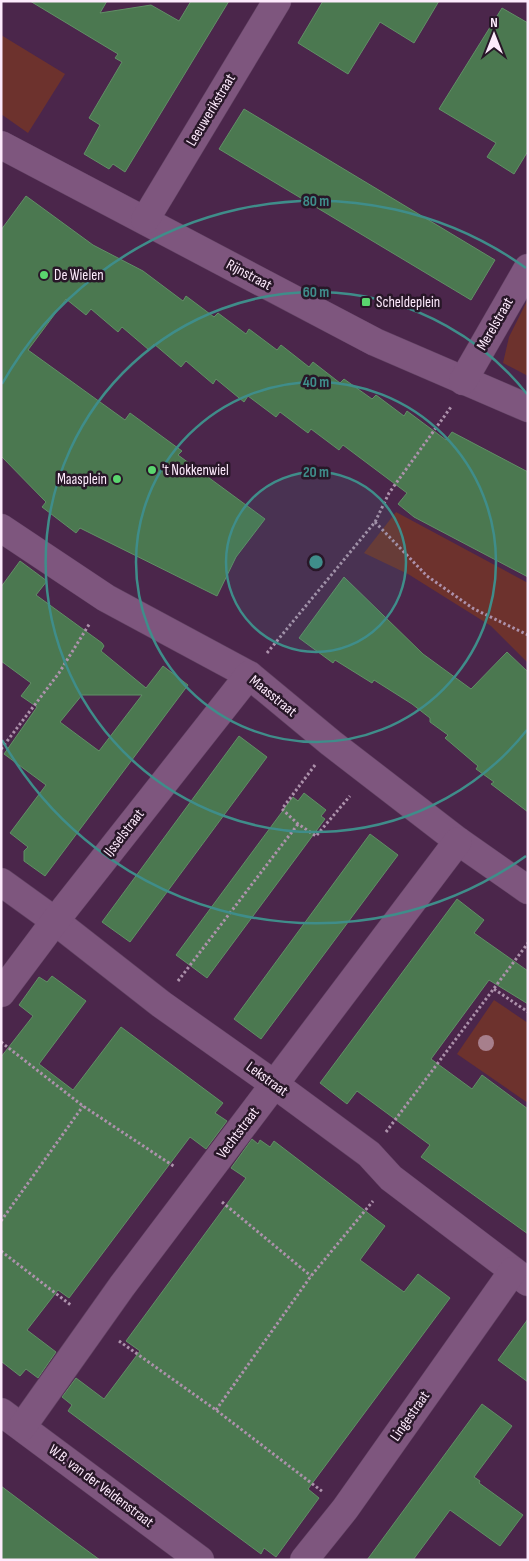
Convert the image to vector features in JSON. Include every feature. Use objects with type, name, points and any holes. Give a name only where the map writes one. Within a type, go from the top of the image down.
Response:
[{"type":"street","name":"Leeuwerikstraat","points":[[145,220],[277,1]]},
{"type":"street","name":"Rijnstraat","points":[[1,145],[375,342],[528,408]]},
{"type":"street","name":"Merelstraat","points":[[463,381],[528,268]]},
{"type":"street","name":"Maasstraat","points":[[1,528],[106,598],[249,675],[331,743],[370,771],[458,841],[528,890]]},
{"type":"street","name":"IJsselstraat","points":[[1,992],[54,921],[249,675]]},
{"type":"street","name":"Vechtstraat","points":[[12,1420],[94,1324],[458,841]]},
{"type":"street","name":"Lekstraat","points":[[1,882],[161,1004],[369,1154],[391,1178],[520,1276]]},
{"type":"street","name":"Lingestraat","points":[[304,1560],[520,1276]]},
{"type":"street","name":"W.B. van der Veldenstraat","points":[[12,1420],[200,1560]]},
{"type":"path","points":[[249,675],[375,522],[389,493],[449,412],[463,381]]},
{"type":"path","points":[[375,522],[427,576],[474,609],[528,635]]},
{"type":"path","points":[[1,749],[59,673],[106,598]]},
{"type":"path","points":[[331,743],[282,809],[298,824],[316,836],[370,771]]},
{"type":"path","points":[[161,1004],[298,824]]},
{"type":"path","points":[[369,1154],[528,943]]},
{"type":"path","points":[[494,990],[528,1012]]},
{"type":"path","points":[[1,1042],[83,1106],[200,1184],[311,1276]]},
{"type":"path","points":[[1,1221],[83,1106]]},
{"type":"path","points":[[216,1410],[311,1276],[391,1178]]},
{"type":"path","points":[[1,1251],[94,1324],[216,1410],[345,1508]]},
{"type":"shaded area","points":[[1,35],[65,74],[28,133],[1,114]]},
{"type":"shaded area","points":[[528,299],[528,376],[503,363],[509,337]]},
{"type":"shaded area","points":[[396,512],[528,583],[528,663],[491,626],[408,574],[364,553]]},
{"type":"shaded area","points":[[494,1000],[528,1023],[528,1103],[457,1054]]},
{"type":"building","points":[[30,1],[107,1],[100,13],[151,5],[179,21],[191,1],[229,1],[125,172],[113,164],[109,169],[84,154],[100,125],[89,118],[122,62],[115,58],[118,54]]},
{"type":"building","points":[[323,1],[439,1],[414,43],[380,22],[348,74],[298,43]]},
{"type":"building","points":[[502,8],[528,23],[528,151],[514,174],[487,157],[496,143],[439,109]]},
{"type":"building","points":[[244,109],[495,260],[471,300],[219,149]]},
{"type":"building","points":[[26,196],[93,245],[143,271],[183,301],[186,296],[214,317],[218,313],[246,334],[249,329],[277,350],[281,345],[309,367],[313,362],[340,383],[344,379],[372,399],[376,395],[404,416],[407,411],[446,440],[452,432],[528,472],[528,577],[414,517],[398,504],[407,493],[343,445],[339,450],[311,429],[308,433],[280,412],[276,417],[248,396],[244,402],[216,379],[213,384],[186,361],[181,367],[154,344],[149,350],[122,327],[118,332],[91,309],[86,315],[66,299],[28,350],[125,420],[130,413],[182,451],[178,455],[265,519],[236,557],[217,596],[80,528],[76,533],[42,507],[46,502],[1,456],[1,230]]},
{"type":"building","points":[[20,561],[47,581],[36,595],[102,643],[104,646],[101,651],[146,688],[163,666],[188,685],[45,876],[24,861],[24,851],[28,847],[10,833],[46,785],[4,754],[37,707],[21,696],[31,683],[1,661],[1,587]],"holes":[[[82,695],[142,695],[99,751],[60,722]]]},
{"type":"building","points":[[344,577],[423,654],[471,689],[507,652],[528,672],[528,812],[491,784],[494,782],[476,769],[478,766],[445,738],[448,735],[430,722],[430,718],[412,704],[374,680],[372,683],[335,660],[333,663],[299,638]]},
{"type":"building","points":[[239,736],[267,757],[130,942],[102,922]]},
{"type":"building","points":[[304,793],[326,810],[321,816],[325,819],[207,978],[176,955],[293,797],[298,801]]},
{"type":"building","points":[[370,834],[398,855],[261,1039],[234,1019]]},
{"type":"building","points":[[457,899],[484,920],[474,933],[528,971],[528,1004],[489,980],[431,1059],[472,1089],[482,1075],[528,1109],[528,1234],[421,1157],[430,1145],[357,1091],[347,1104],[320,1083]]},
{"type":"building","points":[[52,976],[86,1001],[39,1064],[73,1090],[121,1027],[223,1103],[215,1113],[227,1121],[206,1149],[190,1137],[69,1298],[58,1290],[27,1330],[56,1352],[38,1378],[26,1369],[20,1376],[2,1362],[1,1364],[1,1057],[33,1016],[19,1005],[39,977],[47,982]]},
{"type":"building","points":[[252,1139],[258,1144],[260,1140],[270,1147],[274,1141],[385,1226],[360,1260],[404,1292],[418,1274],[450,1298],[308,1489],[319,1498],[276,1557],[264,1548],[261,1554],[68,1411],[72,1405],[62,1397],[76,1378],[104,1399],[140,1351],[126,1341],[246,1178],[231,1168]]},
{"type":"building","points":[[528,1319],[528,1382],[498,1360]]},
{"type":"building","points":[[482,1404],[512,1426],[474,1477],[480,1481],[479,1483],[523,1515],[500,1546],[450,1510],[413,1560],[367,1560]]},
{"type":"building","points":[[1,1486],[66,1535],[100,1560],[1,1560]]},
{"type":"place","name":"De Wielen","points":[[44,275]]},
{"type":"place","name":"Scheldeplein","points":[[366,302]]},
{"type":"place","name":"'t Nokkenwiel","points":[[152,470]]},
{"type":"place","name":"Maasplein","points":[[117,479]]}]
